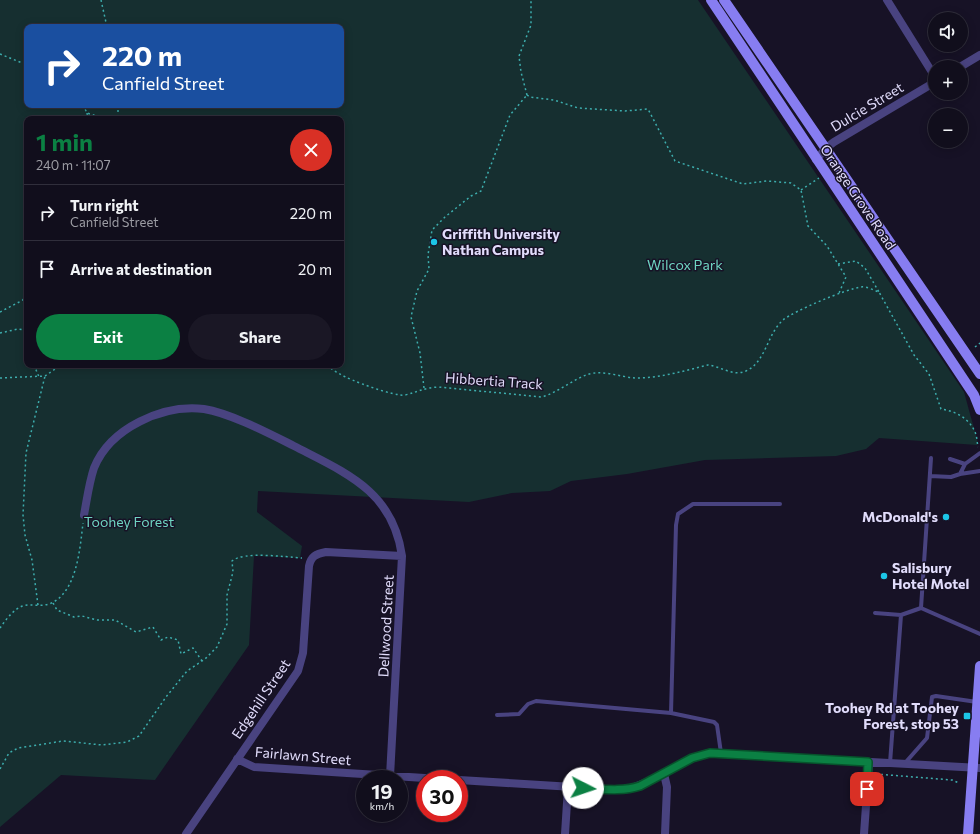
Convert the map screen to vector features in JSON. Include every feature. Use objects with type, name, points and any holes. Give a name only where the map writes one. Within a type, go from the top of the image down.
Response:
[{"type":"main road","name":"Orange Grove Road","points":[[710,0],[974,395],[980,410]]},
{"type":"main road","name":"Orange Grove Road","points":[[724,0],[980,374]]},
{"type":"main road","points":[[968,834],[976,768],[977,702],[980,666]]},
{"type":"street","points":[[887,0],[928,66]]},
{"type":"street","points":[[968,62],[980,55]]},
{"type":"street","name":"Dulcie Street","points":[[816,160],[826,148],[928,86]]},
{"type":"street","name":"Dellwood Street","points":[[84,515],[95,467],[106,448],[119,435],[147,419],[167,411],[188,408],[205,409],[218,412],[282,440],[347,474],[367,489],[384,507],[391,518],[400,542],[402,556],[390,770]]},
{"type":"street","points":[[311,558],[317,553],[326,552],[402,556]]},
{"type":"street","name":"Edgehill Street","points":[[186,834],[298,671],[301,663],[309,566],[311,558]]},
{"type":"street","points":[[468,781],[622,790],[640,786],[702,755],[721,753],[976,768]]},
{"type":"street","name":"Fairlawn Street","points":[[237,759],[254,767],[356,774]]},
{"type":"street","points":[[864,834],[868,762]]},
{"type":"street","points":[[664,774],[667,786],[665,834]]},
{"type":"street","points":[[565,834],[568,787]]},
{"type":"lane","points":[[960,474],[965,464],[980,452]]},
{"type":"lane","points":[[922,608],[932,458]]},
{"type":"lane","points":[[950,459],[965,464]]},
{"type":"lane","points":[[930,476],[951,477],[980,471]]},
{"type":"lane","points":[[671,714],[676,526],[678,514],[693,504],[780,504]]},
{"type":"lane","points":[[875,613],[901,615],[922,608],[980,634]]},
{"type":"lane","points":[[890,763],[901,615]]},
{"type":"lane","points":[[905,763],[927,738],[932,697],[936,696],[977,702]]},
{"type":"lane","points":[[497,714],[519,714],[528,704],[536,701],[671,714],[714,722],[717,724],[721,753]]},
{"type":"path","points":[[101,0],[107,24]]},
{"type":"path","points":[[527,95],[518,56],[532,25],[531,0]]},
{"type":"path","points":[[0,54],[24,64]]},
{"type":"path","points":[[527,95],[530,97],[554,100],[578,108],[626,111],[648,109],[664,143],[675,161],[743,184],[767,181],[791,183],[801,190],[808,226],[827,246],[846,277],[840,293]]},
{"type":"path","points":[[424,388],[420,353],[411,317],[417,291],[429,269],[428,255],[432,230],[450,212],[471,196],[481,191],[510,114],[527,95]]},
{"type":"path","points":[[84,108],[88,116]]},
{"type":"path","points":[[87,113],[96,116]]},
{"type":"path","points":[[801,190],[826,174]]},
{"type":"path","points":[[838,264],[856,260],[865,268],[914,355],[929,374],[941,409],[953,411],[965,419],[975,431],[980,452]]},
{"type":"path","name":"Hibbertia Track","points":[[331,368],[339,374],[394,395],[404,395],[424,388],[438,387],[542,397],[555,393],[587,374],[615,374],[634,378],[660,376],[708,365],[732,372],[745,372],[755,366],[782,321],[801,309],[840,293],[863,287],[878,292]]},
{"type":"path","points":[[0,312],[23,300],[24,298]]},
{"type":"path","points":[[0,333],[24,330]]},
{"type":"path","points":[[975,347],[980,344]]},
{"type":"path","points":[[35,368],[39,377]]},
{"type":"path","points":[[0,378],[45,376],[57,368]]},
{"type":"path","points":[[38,605],[32,560],[25,535],[24,515],[26,453],[45,376]]},
{"type":"path","points":[[0,628],[11,614],[20,607],[28,604],[38,605],[53,602],[64,594],[74,574],[84,515]]},
{"type":"path","points":[[0,769],[9,753],[18,748],[63,741],[102,745],[127,742],[139,736],[166,697],[187,671],[202,661],[217,647],[227,624],[227,595],[233,572],[232,561],[237,557],[250,556],[311,558]]},
{"type":"path","points":[[53,602],[57,610],[74,617],[82,616],[97,620],[115,620],[136,632],[153,627],[161,640],[168,636],[178,640],[181,654],[193,648],[202,661]]},
{"type":"path","points":[[868,774],[952,780],[959,782]]},
{"type":"green space","points":[[0,0],[698,0],[964,392],[978,443],[977,445],[879,438],[866,449],[836,456],[705,460],[627,474],[571,481],[550,491],[512,493],[469,502],[258,491],[257,512],[302,546],[300,558],[254,556],[249,645],[155,780],[61,775],[0,827]]},
{"type":"place","name":"Griffith University Nathan Campus","points":[[434,242]]},
{"type":"place","name":"McDonald's","points":[[946,517]]},
{"type":"place","name":"Salisbury Hotel Motel","points":[[884,576]]},
{"type":"place","name":"Toohey Rd at Toohey Forest, stop 53","points":[[967,716]]},
{"type":"route","points":[[583,788],[613,790],[631,789],[664,774],[692,758],[710,753],[721,753],[868,762],[867,789]]},
{"type":"park label","name":"Wilcox Park","points":[[685,265]]},
{"type":"park label","name":"Toohey Forest","points":[[129,522]]}]
